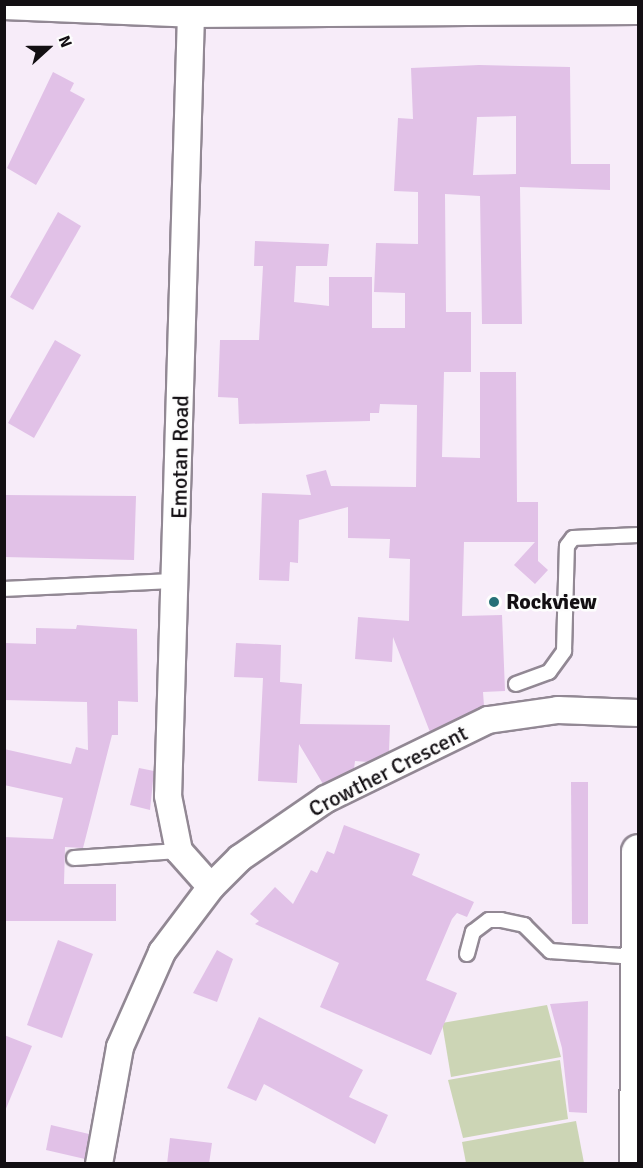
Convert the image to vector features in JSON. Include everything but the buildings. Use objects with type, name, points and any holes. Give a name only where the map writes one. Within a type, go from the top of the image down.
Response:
[{"type":"street","points":[[4,6],[191,14],[386,9],[639,11]]},
{"type":"street","name":"Emotan Road","points":[[191,14],[168,795],[179,851],[210,887]]},
{"type":"street","name":"Crowther Crescent","points":[[99,1164],[120,1047],[162,952],[210,887],[240,858],[326,799],[488,720],[558,710],[639,713]]},
{"type":"street","points":[[636,1164],[636,957],[639,851]]},
{"type":"lane","points":[[516,684],[549,672],[564,651],[567,546],[573,538],[639,535]]},
{"type":"lane","points":[[4,589],[176,581]]},
{"type":"lane","points":[[74,858],[179,851]]},
{"type":"lane","points":[[467,954],[473,932],[489,920],[501,920],[524,925],[550,951],[636,957]]},
{"type":"green space","points":[[547,1005],[561,1057],[451,1077],[442,1023]]},
{"type":"green space","points":[[560,1060],[568,1119],[463,1138],[448,1080]]},
{"type":"green space","points":[[576,1121],[584,1163],[466,1163],[462,1142]]},
{"type":"place","name":"Rockview","points":[[494,602]]}]
